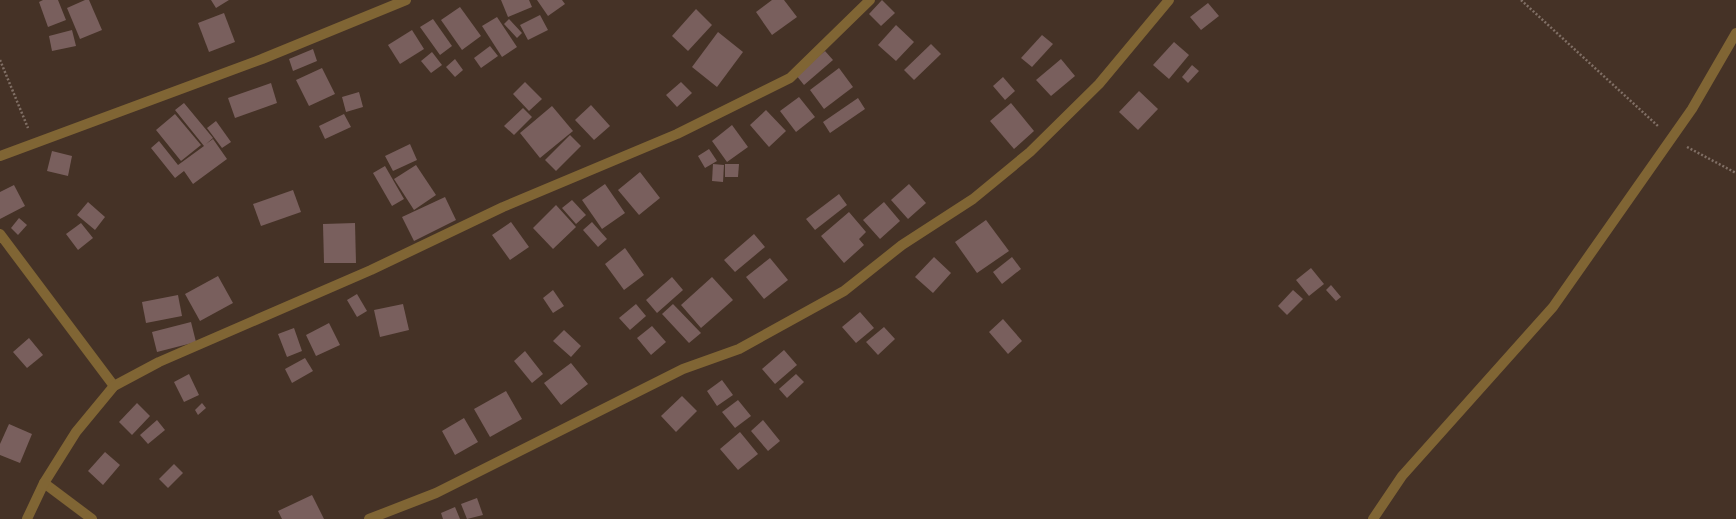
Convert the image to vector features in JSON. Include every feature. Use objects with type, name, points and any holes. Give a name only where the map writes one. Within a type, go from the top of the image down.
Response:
[{"type":"street","points":[[0,156],[262,60],[406,0]]},
{"type":"street","points":[[28,519],[44,482],[76,432],[114,386],[159,362],[372,270],[503,207],[677,134],[790,78],[870,0]]},
{"type":"street","points":[[369,519],[436,493],[683,369],[740,349],[844,290],[902,245],[973,199],[1030,152],[1099,84],[1169,0]]},
{"type":"street","points":[[1374,519],[1402,476],[1553,307],[1596,248],[1670,137],[1692,109],[1736,33]]},
{"type":"street","points":[[0,234],[114,386]]},
{"type":"street","points":[[44,482],[92,519]]},
{"type":"path","points":[[1521,0],[1670,137],[1736,173]]},
{"type":"path","points":[[0,60],[34,143]]},
{"type":"building","points":[[43,0],[58,0],[66,20],[48,27],[39,2]]},
{"type":"building","points":[[85,0],[89,0],[102,30],[80,39],[67,8]]},
{"type":"building","points":[[211,0],[229,0],[216,8]]},
{"type":"building","points":[[501,0],[529,0],[532,7],[508,17]]},
{"type":"building","points":[[537,0],[562,0],[565,4],[548,16]]},
{"type":"building","points":[[772,0],[784,0],[797,17],[772,35],[756,12]]},
{"type":"building","points":[[882,0],[895,13],[881,26],[869,14]]},
{"type":"building","points":[[1208,3],[1219,16],[1201,30],[1190,17]]},
{"type":"building","points":[[460,7],[481,36],[462,50],[441,20]]},
{"type":"building","points":[[696,9],[712,25],[688,51],[672,36]]},
{"type":"building","points":[[224,13],[235,42],[209,52],[198,23]]},
{"type":"building","points":[[540,15],[548,30],[528,40],[520,25]]},
{"type":"building","points":[[497,17],[517,47],[502,57],[482,26]]},
{"type":"building","points":[[433,19],[452,46],[440,55],[420,27]]},
{"type":"building","points":[[509,19],[522,33],[517,38],[504,24]]},
{"type":"building","points":[[896,25],[914,42],[896,61],[878,45]]},
{"type":"building","points":[[72,30],[76,46],[52,51],[49,36]]},
{"type":"building","points":[[412,30],[424,49],[400,64],[388,45]]},
{"type":"building","points":[[718,32],[743,52],[717,87],[692,67]]},
{"type":"building","points":[[1042,35],[1053,44],[1032,67],[1021,58]]},
{"type":"building","points":[[1174,42],[1189,55],[1169,79],[1153,65]]},
{"type":"building","points":[[931,44],[941,54],[914,80],[904,70]]},
{"type":"building","points":[[490,46],[498,56],[481,68],[474,58]]},
{"type":"building","points":[[313,49],[317,61],[293,71],[289,59]]},
{"type":"building","points":[[825,51],[833,60],[804,85],[796,75]]},
{"type":"building","points":[[432,52],[442,65],[431,73],[421,61]]},
{"type":"building","points":[[455,59],[463,70],[455,77],[446,67]]},
{"type":"building","points":[[1061,59],[1075,76],[1051,96],[1036,80]]},
{"type":"building","points":[[1192,65],[1199,71],[1188,83],[1182,77]]},
{"type":"building","points":[[322,68],[335,94],[309,106],[296,80]]},
{"type":"building","points":[[839,68],[853,87],[824,109],[810,90]]},
{"type":"building","points":[[1003,77],[1015,91],[1005,100],[993,86]]},
{"type":"building","points":[[525,82],[542,99],[529,111],[513,94]]},
{"type":"building","points":[[681,82],[692,93],[677,107],[666,95]]},
{"type":"building","points":[[271,83],[277,103],[235,118],[228,98]]},
{"type":"building","points":[[1139,91],[1158,109],[1138,130],[1119,112]]},
{"type":"building","points":[[359,92],[363,107],[346,112],[342,97]]},
{"type":"building","points":[[799,97],[815,117],[796,132],[780,111]]},
{"type":"building","points":[[858,98],[865,109],[830,133],[823,122]]},
{"type":"building","points":[[184,103],[213,138],[206,144],[213,139],[227,159],[193,184],[184,171],[175,178],[151,148],[159,141],[178,165],[204,146],[175,110]]},
{"type":"building","points":[[1011,103],[1034,131],[1014,149],[990,121]]},
{"type":"building","points":[[591,105],[610,126],[594,140],[575,120]]},
{"type":"building","points":[[552,106],[573,131],[540,158],[520,133]]},
{"type":"building","points":[[523,108],[532,117],[514,135],[504,126]]},
{"type":"building","points":[[766,110],[786,131],[769,147],[750,125]]},
{"type":"building","points":[[175,114],[201,145],[181,161],[156,130]]},
{"type":"building","points":[[344,114],[351,127],[325,139],[319,126]]},
{"type":"building","points":[[216,121],[231,142],[222,148],[207,128]]},
{"type":"building","points":[[732,125],[748,147],[727,162],[712,141]]},
{"type":"building","points":[[570,135],[581,146],[556,171],[545,160]]},
{"type":"building","points":[[410,144],[417,160],[393,171],[385,156]]},
{"type":"building","points":[[709,149],[717,161],[705,168],[698,156]]},
{"type":"building","points":[[52,151],[72,156],[68,176],[47,171]]},
{"type":"building","points":[[713,164],[724,165],[723,182],[712,181]]},
{"type":"building","points":[[725,164],[739,164],[738,177],[725,177]]},
{"type":"building","points":[[416,165],[436,195],[414,210],[394,179]]},
{"type":"building","points":[[385,166],[404,199],[392,206],[373,173]]},
{"type":"building","points":[[640,172],[660,198],[639,215],[618,190]]},
{"type":"building","points":[[605,184],[625,213],[602,229],[582,200]]},
{"type":"building","points":[[909,184],[926,203],[908,219],[891,200]]},
{"type":"building","points":[[14,185],[25,206],[0,219],[0,192]]},
{"type":"building","points":[[293,190],[301,212],[261,226],[253,204]]},
{"type":"building","points":[[839,194],[847,205],[815,230],[806,219]]},
{"type":"building","points":[[445,197],[456,220],[414,241],[402,217]]},
{"type":"building","points":[[572,200],[586,215],[576,224],[562,208]]},
{"type":"building","points":[[88,202],[105,217],[95,230],[77,215]]},
{"type":"building","points":[[884,202],[900,221],[880,239],[863,220]]},
{"type":"building","points":[[556,205],[576,227],[553,249],[533,228]]},
{"type":"building","points":[[849,212],[866,232],[859,239],[864,245],[844,263],[821,236]]},
{"type":"building","points":[[19,218],[27,225],[18,235],[11,228]]},
{"type":"building","points":[[986,220],[1009,251],[977,273],[955,242]]},
{"type":"building","points":[[511,222],[529,247],[510,260],[492,235]]},
{"type":"building","points":[[592,222],[607,239],[598,247],[583,230]]},
{"type":"building","points":[[81,223],[93,238],[78,250],[66,234]]},
{"type":"building","points":[[355,223],[356,263],[324,263],[323,224]]},
{"type":"building","points":[[754,234],[765,247],[735,272],[724,260]]},
{"type":"building","points":[[625,248],[644,275],[624,290],[605,264]]},
{"type":"building","points":[[934,257],[951,273],[933,293],[915,277]]},
{"type":"building","points":[[1012,257],[1021,269],[1002,284],[993,272]]},
{"type":"building","points":[[770,258],[788,280],[764,299],[746,277]]},
{"type":"building","points":[[1311,268],[1324,284],[1309,296],[1296,280]]},
{"type":"building","points":[[218,276],[233,303],[200,321],[185,294]]},
{"type":"building","points":[[672,277],[683,290],[657,313],[646,300]]},
{"type":"building","points":[[712,277],[733,300],[701,328],[681,305]]},
{"type":"building","points":[[1331,285],[1341,297],[1336,301],[1326,290]]},
{"type":"building","points":[[553,290],[564,306],[553,313],[543,298]]},
{"type":"building","points":[[1293,290],[1303,299],[1287,315],[1278,306]]},
{"type":"building","points":[[357,294],[367,311],[357,317],[347,300]]},
{"type":"building","points":[[178,295],[182,316],[146,323],[142,302]]},
{"type":"building","points":[[403,304],[409,330],[380,337],[374,310]]},
{"type":"building","points":[[636,304],[646,316],[630,330],[619,318]]},
{"type":"building","points":[[673,304],[701,333],[689,343],[662,314]]},
{"type":"building","points":[[860,312],[874,328],[856,343],[842,327]]},
{"type":"building","points":[[1003,319],[1022,341],[1008,354],[989,332]]},
{"type":"building","points":[[191,322],[196,342],[157,352],[152,332]]},
{"type":"building","points":[[329,323],[340,345],[316,356],[306,335]]},
{"type":"building","points":[[652,326],[666,342],[651,355],[637,338]]},
{"type":"building","points":[[884,327],[895,339],[878,355],[866,342]]},
{"type":"building","points":[[294,328],[302,351],[287,357],[278,334]]},
{"type":"building","points":[[564,330],[581,346],[571,357],[553,341]]},
{"type":"building","points":[[29,338],[43,355],[27,368],[13,352]]},
{"type":"building","points":[[784,350],[797,365],[775,384],[762,369]]},
{"type":"building","points":[[525,351],[543,374],[532,383],[514,361]]},
{"type":"building","points":[[305,358],[313,371],[292,383],[285,369]]},
{"type":"building","points":[[571,363],[588,384],[561,405],[544,383]]},
{"type":"building","points":[[189,374],[199,395],[184,402],[174,382]]},
{"type":"building","points":[[796,374],[804,382],[787,398],[779,389]]},
{"type":"building","points":[[722,380],[733,395],[717,406],[707,391]]},
{"type":"building","points":[[506,391],[522,419],[490,437],[474,409]]},
{"type":"building","points":[[682,396],[697,411],[676,432],[661,416]]},
{"type":"building","points":[[738,400],[751,416],[735,428],[722,412]]},
{"type":"building","points":[[137,403],[150,416],[132,435],[119,422]]},
{"type":"building","points":[[202,403],[206,408],[198,415],[195,410]]},
{"type":"building","points":[[464,418],[478,442],[455,455],[442,431]]},
{"type":"building","points":[[157,420],[165,430],[148,444],[140,435]]},
{"type":"building","points":[[763,420],[780,441],[768,451],[751,431]]},
{"type":"building","points":[[9,424],[32,434],[20,463],[0,455],[0,444]]},
{"type":"building","points":[[740,432],[758,454],[738,470],[720,449]]},
{"type":"building","points":[[105,452],[120,465],[103,485],[88,471]]},
{"type":"building","points":[[174,464],[183,473],[168,488],[159,479]]},
{"type":"building","points":[[312,495],[324,519],[282,519],[278,511]]},
{"type":"building","points":[[477,498],[483,515],[467,519],[461,504]]},
{"type":"building","points":[[455,507],[460,519],[443,519],[441,513]]}]
